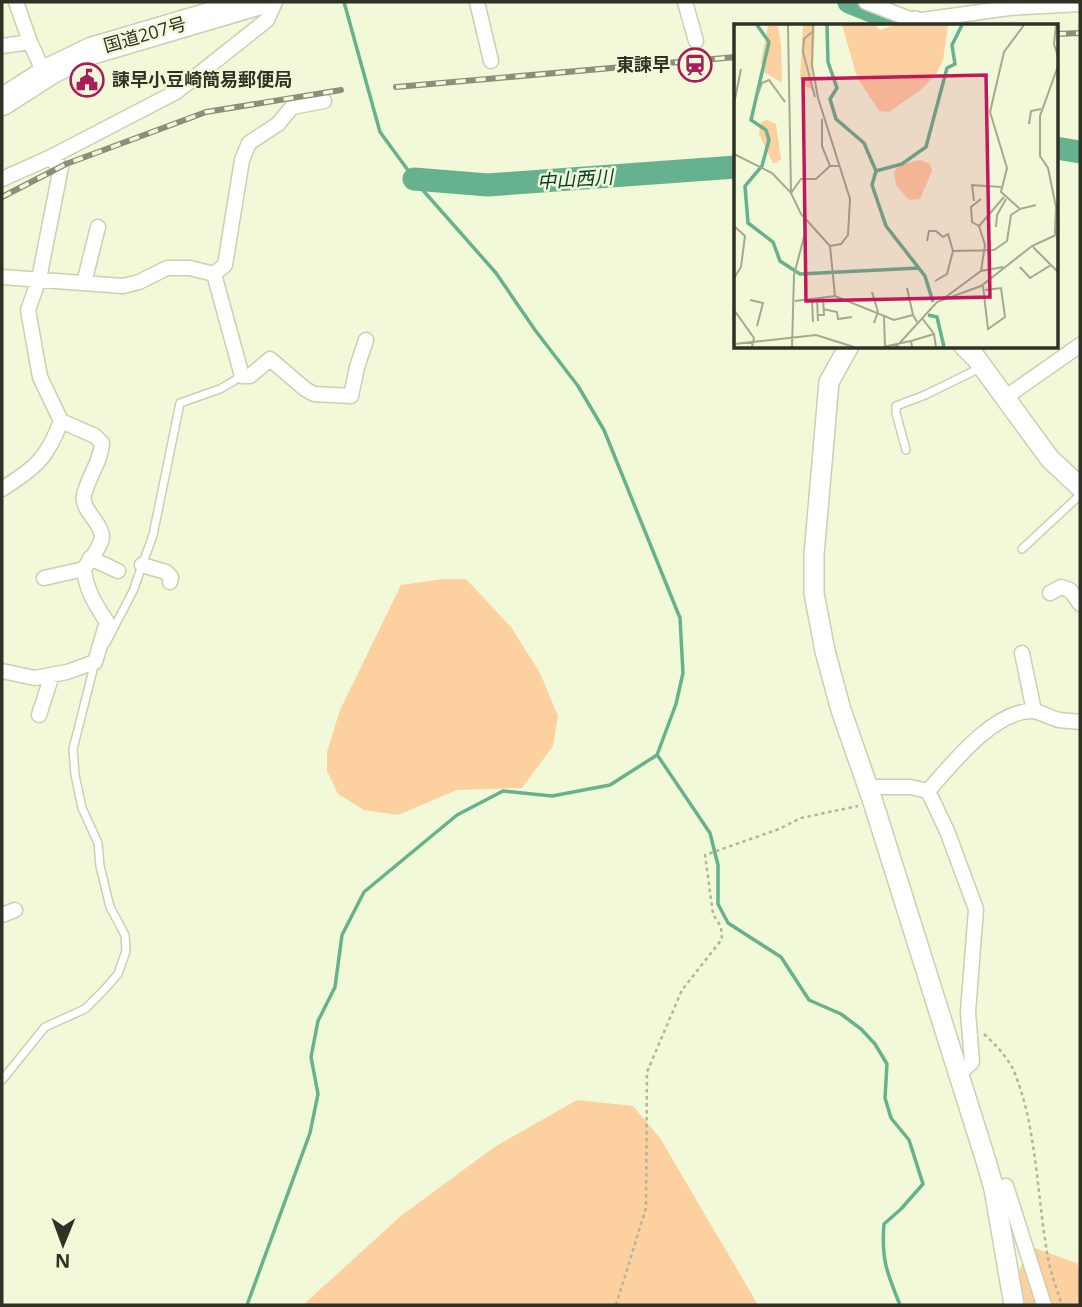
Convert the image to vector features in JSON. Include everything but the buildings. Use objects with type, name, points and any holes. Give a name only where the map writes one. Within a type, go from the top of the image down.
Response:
[{"type":"highway","name":"国道207号","points":[[2,102],[91,51],[257,2]]},
{"type":"street","points":[[16,2],[45,75]]},
{"type":"street","points":[[2,179],[50,158],[176,92],[267,20],[275,2]]},
{"type":"street","points":[[477,2],[491,61]]},
{"type":"street","points":[[685,2],[696,41]]},
{"type":"street","points":[[866,2],[915,24],[984,7],[1080,4]]},
{"type":"street","points":[[2,46],[30,42]]},
{"type":"street","points":[[214,274],[225,265],[242,160],[249,143],[278,124],[292,107],[324,101]]},
{"type":"street","points":[[2,671],[35,678],[95,662],[107,622],[91,599],[85,584],[87,563],[100,543],[102,534],[86,508],[83,497],[102,454],[102,443],[95,436],[61,421],[40,377],[28,310],[39,279],[61,167],[50,158]]},
{"type":"street","points":[[84,283],[98,227]]},
{"type":"street","points":[[2,277],[123,286],[139,282],[167,268],[190,268],[214,274]]},
{"type":"street","points":[[214,274],[242,376],[250,376],[270,359],[314,394],[351,396],[366,340]]},
{"type":"street","points":[[1006,397],[1080,345]]},
{"type":"street","points":[[848,348],[829,382],[814,555],[814,593],[825,651],[841,710],[960,1073],[994,1189],[1014,1305]]},
{"type":"street","points":[[966,348],[1051,459],[1080,487]]},
{"type":"street","points":[[2,489],[34,469],[54,441],[61,421]]},
{"type":"street","points":[[44,578],[87,563],[118,571]]},
{"type":"street","points":[[142,565],[166,572],[171,577],[170,582]]},
{"type":"street","points":[[1050,593],[1060,587],[1070,590],[1080,604]]},
{"type":"street","points":[[1023,653],[1034,711]]},
{"type":"street","points":[[39,715],[52,675]]},
{"type":"street","points":[[928,791],[986,731],[1012,715],[1034,711],[1058,720],[1080,722]]},
{"type":"street","points":[[870,795],[910,787],[928,791]]},
{"type":"street","points":[[928,791],[947,831],[976,909],[968,1012],[972,1062],[960,1073]]},
{"type":"street","points":[[994,1189],[1006,1186],[1044,1305]]},
{"type":"lane","points":[[906,450],[896,405],[925,395],[982,366]]},
{"type":"lane","points":[[2,1080],[45,1027],[85,1009],[103,991],[118,974],[126,951],[125,934],[110,907],[100,866],[98,843],[82,808],[73,749],[95,662],[133,590],[153,535],[180,403],[220,389],[242,376]]},
{"type":"lane","points":[[1022,548],[1080,495]]},
{"type":"path","points":[[616,1305],[646,1208],[647,1072],[682,990],[722,939],[721,927],[713,914],[706,854],[870,795]]},
{"type":"path","points":[[968,1012],[978,1014],[981,1031],[1011,1065],[1020,1088],[1029,1125],[1049,1261],[1062,1305]]},
{"type":"shaded area","points":[[443,579],[466,579],[511,627],[540,673],[558,716],[553,746],[522,788],[457,790],[398,815],[364,810],[338,794],[327,771],[327,752],[340,710],[401,585]]},
{"type":"shaded area","points":[[577,1100],[633,1106],[660,1138],[758,1305],[303,1305],[402,1215],[496,1146]]},
{"type":"shaded area","points":[[1029,1246],[1077,1263],[1080,1272],[1080,1305],[1013,1305],[1012,1290]]},
{"type":"waterway","points":[[247,1305],[310,1133],[318,1094],[311,1057],[318,1021],[335,987],[342,935],[364,892],[457,815],[503,791],[552,796],[610,785],[657,755],[676,704],[683,673],[680,618],[604,430],[578,386],[496,273],[421,188],[380,132],[344,2]]},
{"type":"waterway","name":"中山西川","points":[[849,2],[889,18]]},
{"type":"waterway","name":"中山西川","points":[[1058,148],[1080,152]]},
{"type":"waterway","name":"中山西川","points":[[414,179],[488,185],[734,167]]},
{"type":"waterway","points":[[658,756],[710,833],[718,865],[718,904],[728,923],[781,957],[809,1000],[841,1014],[861,1029],[875,1044],[887,1064],[885,1098],[891,1118],[909,1140],[923,1184],[884,1224],[886,1266],[900,1305]]},
{"type":"railway","points":[[1058,34],[1080,33]]},
{"type":"railway","points":[[396,87],[734,57]]},
{"type":"railway","points":[[2,197],[66,164],[206,112],[341,90]]},
{"type":"place","name":"東諫早","points":[[695,65]]},
{"type":"place","name":"諫早小豆崎簡易郵便局","points":[[87,80]]}]
